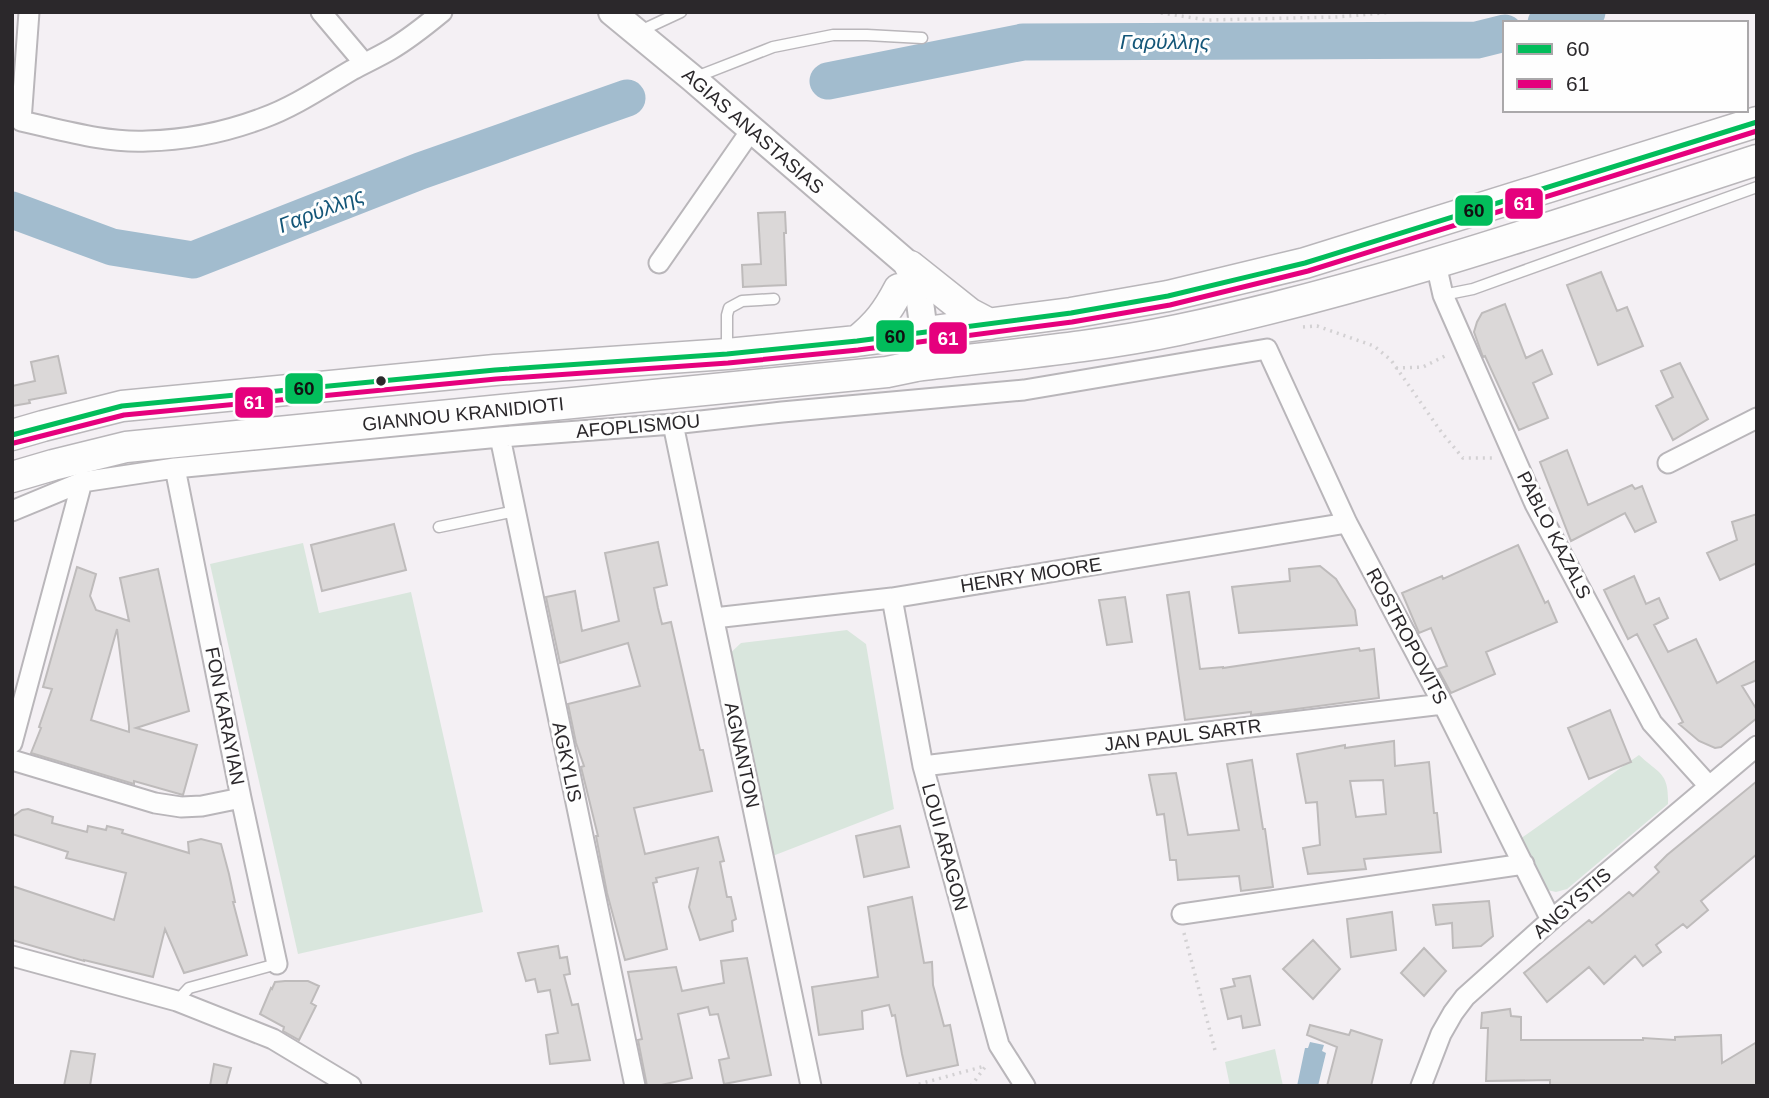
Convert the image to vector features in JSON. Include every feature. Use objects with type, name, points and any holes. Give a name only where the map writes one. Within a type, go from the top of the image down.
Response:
[{"type":"main road","name":"GIANNOU KRANIDIOTI","points":[[12,435],[122,406],[495,370],[727,354],[857,341],[1071,313],[1168,296],[1305,263],[1757,122]]},
{"type":"main road","name":"GIANNOU KRANIDIOTI","points":[[12,477],[125,447],[875,373],[1102,344],[1268,309],[1436,264],[1757,160]]},
{"type":"main road","points":[[857,341],[880,321],[887,311],[901,269],[990,324]]},
{"type":"street","points":[[29,12],[21,121],[105,139],[146,142],[190,137],[264,118],[389,51],[442,12]]},
{"type":"street","points":[[321,12],[364,63]]},
{"type":"street","name":"AGIAS ANASTASIAS","points":[[612,12],[752,129],[901,269]]},
{"type":"street","points":[[659,264],[752,129]]},
{"type":"street","name":"PABLO KAZALS","points":[[1436,264],[1443,295],[1535,504],[1652,723],[1709,786]]},
{"type":"street","points":[[901,269],[916,366]]},
{"type":"street","name":"AFOPLISMOU","points":[[12,511],[82,482],[175,468],[1024,390],[1267,349]]},
{"type":"street","name":"ROSTROPOVITS","points":[[1267,349],[1348,523],[1443,704],[1551,920]]},
{"type":"street","name":"AGNANTON","points":[[673,424],[811,1086]]},
{"type":"street","points":[[1668,463],[1755,424]]},
{"type":"street","name":"AGKYLIS","points":[[500,438],[635,1086]]},
{"type":"street","name":"FON KARAYIAN","points":[[175,468],[277,964]]},
{"type":"street","points":[[12,743],[82,482]]},
{"type":"street","name":"HENRY MOORE","points":[[714,618],[892,598],[1348,523]]},
{"type":"street","name":"LOUI ARAGON","points":[[892,598],[923,766],[999,1045],[1025,1086]]},
{"type":"street","name":"JAN PAUL SARTR","points":[[923,766],[1443,704]]},
{"type":"street","name":"ANGYSTIS","points":[[1426,1084],[1441,1034],[1465,997],[1551,920],[1757,746]]},
{"type":"street","points":[[12,760],[155,803],[181,807],[241,799]]},
{"type":"street","points":[[1182,914],[1524,864]]},
{"type":"street","points":[[12,956],[177,1001],[273,1039],[351,1086]]},
{"type":"lane","points":[[637,32],[681,12]]},
{"type":"lane","points":[[692,78],[772,47],[833,35],[867,34],[922,38]]},
{"type":"lane","points":[[1443,295],[1474,289],[1757,187]]},
{"type":"lane","points":[[727,354],[729,308],[742,301],[774,299]]},
{"type":"lane","points":[[439,527],[515,511]]},
{"type":"lane","points":[[177,1001],[189,988],[277,964]]},
{"type":"path","points":[[1154,12],[1208,20],[1337,17],[1394,12]]},
{"type":"path","points":[[1267,349],[1279,329],[1317,326],[1374,346],[1391,360],[1442,433],[1463,458],[1515,457]]},
{"type":"path","points":[[1396,368],[1423,367],[1445,356],[1460,334]]},
{"type":"path","points":[[1182,914],[1216,1054]]},
{"type":"path","points":[[912,1086],[985,1066],[971,1086]]},
{"type":"shaded area","points":[[303,543],[319,613],[411,592],[483,912],[298,954],[210,564]]},
{"type":"shaded area","points":[[847,630],[866,644],[894,809],[770,857],[725,658],[741,643]]},
{"type":"shaded area","points":[[1639,755],[1665,779],[1668,804],[1567,889],[1556,892],[1543,889],[1520,839]]},
{"type":"shaded area","points":[[1275,1049],[1283,1086],[1230,1086],[1225,1062]]},
{"type":"water","points":[[1310,1042],[1324,1045],[1322,1051],[1326,1053],[1318,1086],[1297,1086],[1305,1048],[1308,1048]]},
{"type":"building","points":[[785,212],[786,285],[743,287],[742,265],[761,264],[758,213]]},
{"type":"building","points":[[1601,272],[1617,311],[1627,307],[1643,346],[1598,365],[1567,285]]},
{"type":"building","points":[[1505,304],[1526,358],[1542,350],[1552,374],[1533,383],[1548,418],[1519,430],[1485,356],[1483,357],[1474,332],[1482,313]]},
{"type":"building","points":[[58,356],[66,393],[12,406],[12,386],[35,381],[31,362]]},
{"type":"building","points":[[1680,363],[1708,419],[1673,440],[1656,406],[1673,397],[1661,371]]},
{"type":"building","points":[[1567,450],[1588,505],[1632,485],[1635,489],[1642,486],[1656,522],[1635,532],[1625,513],[1571,541],[1540,462]]},
{"type":"building","points":[[1757,514],[1757,563],[1720,580],[1707,553],[1737,540],[1732,522]]},
{"type":"building","points":[[394,524],[406,570],[322,591],[311,545]]},
{"type":"building","points":[[658,542],[667,585],[654,588],[658,608],[662,624],[671,622],[712,791],[634,808],[645,854],[718,837],[724,861],[720,862],[727,897],[731,897],[736,919],[732,921],[733,931],[700,940],[689,907],[698,868],[656,878],[657,882],[653,883],[667,949],[625,960],[607,893],[598,836],[581,767],[584,766],[568,704],[640,686],[628,643],[560,663],[546,597],[575,591],[582,631],[619,621],[605,553]]},
{"type":"building","points":[[1518,545],[1545,603],[1548,601],[1557,622],[1486,652],[1495,674],[1451,693],[1438,669],[1447,666],[1431,628],[1419,633],[1402,593],[1442,576],[1443,579]]},
{"type":"building","points":[[1320,566],[1336,579],[1355,610],[1357,625],[1239,633],[1232,587],[1290,581],[1289,569]]},
{"type":"building","points":[[77,567],[96,574],[90,596],[96,610],[129,621],[120,578],[158,569],[189,711],[136,728],[197,745],[183,795],[134,781],[134,784],[31,753],[52,689],[43,687]],"holes":[[[117,629],[129,732],[91,720]]]},
{"type":"building","points":[[1634,576],[1646,604],[1659,598],[1668,618],[1654,625],[1668,652],[1696,639],[1717,683],[1757,660],[1757,680],[1742,686],[1757,710],[1757,718],[1721,747],[1715,748],[1699,741],[1679,724],[1683,722],[1637,634],[1628,639],[1604,590]]},
{"type":"building","points":[[1189,592],[1200,669],[1359,648],[1360,651],[1374,649],[1379,698],[1251,715],[1251,712],[1185,720],[1167,595]]},
{"type":"building","points":[[1125,597],[1132,642],[1107,645],[1099,600]]},
{"type":"building","points":[[1610,710],[1631,762],[1589,779],[1568,728]]},
{"type":"building","points":[[1394,741],[1395,766],[1429,762],[1441,852],[1364,859],[1366,869],[1308,874],[1303,848],[1320,845],[1317,802],[1306,803],[1297,754],[1345,745],[1345,748]],"holes":[[[1383,780],[1386,814],[1356,817],[1350,781]]]},
{"type":"building","points":[[1252,760],[1273,887],[1241,891],[1239,876],[1178,880],[1176,860],[1170,860],[1164,814],[1157,815],[1149,775],[1176,773],[1188,835],[1239,830],[1227,764]]},
{"type":"building","points":[[1757,781],[1757,854],[1701,901],[1708,910],[1687,928],[1683,924],[1656,945],[1661,952],[1643,966],[1635,956],[1604,984],[1589,967],[1547,1002],[1524,973],[1589,920],[1592,923],[1629,892],[1633,896],[1659,872],[1655,867],[1667,855]]},
{"type":"building","points":[[28,809],[53,817],[52,823],[87,832],[88,826],[106,830],[107,826],[189,853],[188,842],[201,839],[221,844],[247,955],[184,973],[165,929],[153,977],[12,940],[12,886],[114,920],[126,873],[66,858],[68,852],[12,834],[12,817]]},
{"type":"building","points":[[900,826],[909,867],[864,877],[856,836]]},
{"type":"building","points":[[912,897],[924,963],[932,962],[933,985],[944,1026],[950,1025],[958,1065],[907,1076],[895,1015],[892,1016],[889,1005],[862,1011],[863,1029],[819,1035],[812,987],[878,977],[868,907]]},
{"type":"building","points":[[1489,901],[1493,936],[1481,946],[1453,948],[1452,923],[1436,925],[1433,905]]},
{"type":"building","points":[[1392,912],[1396,950],[1351,957],[1347,919]]},
{"type":"building","points":[[1313,940],[1340,969],[1313,999],[1283,969]]},
{"type":"building","points":[[558,946],[560,958],[567,957],[570,974],[564,975],[572,1005],[578,1004],[590,1060],[550,1064],[546,1035],[558,1033],[550,990],[538,992],[535,979],[526,981],[518,953]]},
{"type":"building","points":[[1424,948],[1446,971],[1424,996],[1401,973]]},
{"type":"building","points":[[747,958],[771,1075],[724,1084],[719,1060],[729,1058],[718,1014],[710,1015],[708,1007],[678,1014],[692,1078],[647,1086],[638,1040],[642,1039],[628,972],[676,967],[682,991],[724,983],[721,961]]},
{"type":"building","points":[[1250,976],[1260,1025],[1243,1028],[1241,1016],[1228,1019],[1221,989],[1235,986],[1233,979]]},
{"type":"building","points":[[308,981],[319,986],[311,1003],[316,1006],[299,1040],[283,1031],[284,1027],[260,1014],[275,982]]},
{"type":"building","points":[[1510,1009],[1511,1016],[1521,1017],[1521,1040],[1675,1040],[1675,1037],[1721,1035],[1722,1063],[1757,1042],[1757,1086],[1550,1086],[1550,1080],[1486,1081],[1488,1028],[1481,1028],[1482,1013]]},
{"type":"building","points":[[1310,1025],[1349,1035],[1351,1030],[1382,1040],[1371,1086],[1327,1086],[1337,1047],[1307,1035]]},
{"type":"building","points":[[71,1051],[95,1054],[90,1086],[64,1086]]},
{"type":"building","points":[[214,1064],[231,1068],[226,1086],[210,1086]]},
{"type":"waterway","name":"Γαρύλλης","points":[[1553,21],[1587,12]]},
{"type":"waterway","name":"Γαρύλλης","points":[[828,81],[1023,42],[1477,40],[1503,34]]},
{"type":"waterway","name":"Γαρύλλης","points":[[12,210],[112,247],[193,260],[420,171],[627,98]]},
{"type":"transit line","name":"60","points":[[12,435],[122,406],[495,370],[727,354],[857,341],[1071,313],[1168,296],[1305,263],[1757,122]]},
{"type":"transit line","name":"61","points":[[14,443],[124,415],[496,379],[728,363],[858,350],[1072,322],[1170,305],[1308,271],[1757,131]]}]
